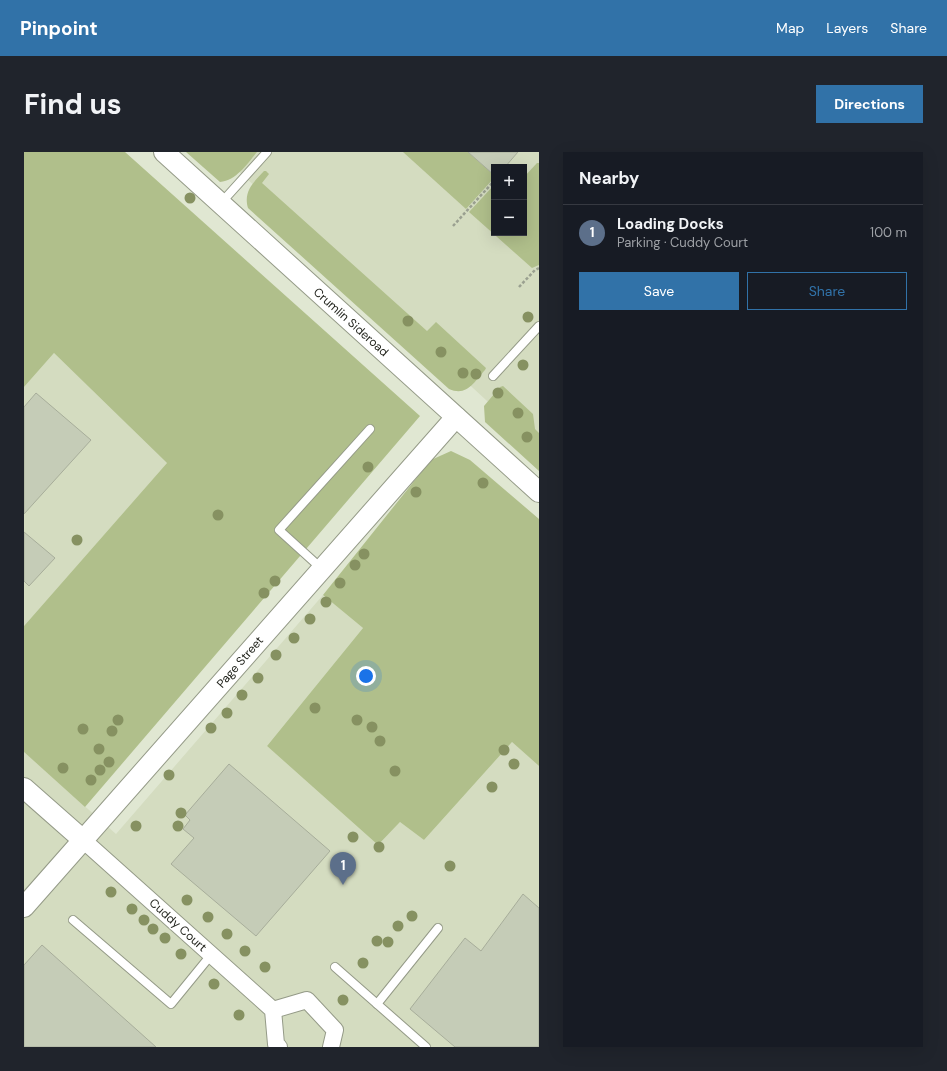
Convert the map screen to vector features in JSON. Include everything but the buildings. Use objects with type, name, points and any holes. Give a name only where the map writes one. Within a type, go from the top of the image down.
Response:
[{"type":"street","name":"Crumlin Sideroad","points":[[164,152],[539,492]]},
{"type":"street","name":"Page Street","points":[[24,907],[456,417]]},
{"type":"street","points":[[24,788],[83,840]]},
{"type":"street","name":"Cuddy Court","points":[[83,840],[273,1010]]},
{"type":"street","points":[[279,1047],[276,1044],[273,1010],[307,1000],[335,1030],[331,1047]]},
{"type":"lane","points":[[220,203],[267,152]]},
{"type":"lane","points":[[493,376],[539,326]]},
{"type":"lane","points":[[322,569],[279,530],[370,429]]},
{"type":"lane","points":[[73,920],[171,1004],[211,955]]},
{"type":"lane","points":[[377,1004],[438,928]]},
{"type":"lane","points":[[335,967],[426,1047]]},
{"type":"path","points":[[453,226],[491,184]]},
{"type":"path","points":[[519,287],[535,270],[539,268]]},
{"type":"shaded area","points":[[218,152],[539,152],[539,449]]},
{"type":"shaded area","points":[[54,353],[167,463],[24,626],[24,387]]},
{"type":"shaded area","points":[[323,595],[363,628],[267,746],[378,845],[400,822],[424,840],[512,742],[539,766],[539,1047],[24,1047],[24,752],[116,834]]},
{"type":"green space","points":[[24,152],[125,152],[420,416],[85,807],[24,752],[24,626],[167,463],[54,353],[24,387]]},
{"type":"green space","points":[[186,152],[257,152],[237,175],[226,181],[220,182]]},
{"type":"green space","points":[[403,152],[468,152],[491,172],[491,181],[466,209]]},
{"type":"green space","points":[[537,163],[539,163],[539,265],[532,268],[496,236],[527,236],[527,174]]},
{"type":"green space","points":[[264,171],[269,174],[262,183],[427,331],[436,322],[486,368],[470,387],[461,391],[449,389],[248,208],[247,197],[250,187]]},
{"type":"green space","points":[[491,188],[491,232],[469,212]]},
{"type":"green space","points":[[503,386],[533,414],[535,429],[539,433],[539,471],[485,422],[484,406],[500,387]]},
{"type":"green space","points":[[451,451],[470,460],[539,519],[539,766],[512,742],[424,840],[400,822],[378,845],[267,746],[363,628],[323,595],[431,460]]},
{"type":"place","name":"Loading Docks","points":[[343,885]]}]
